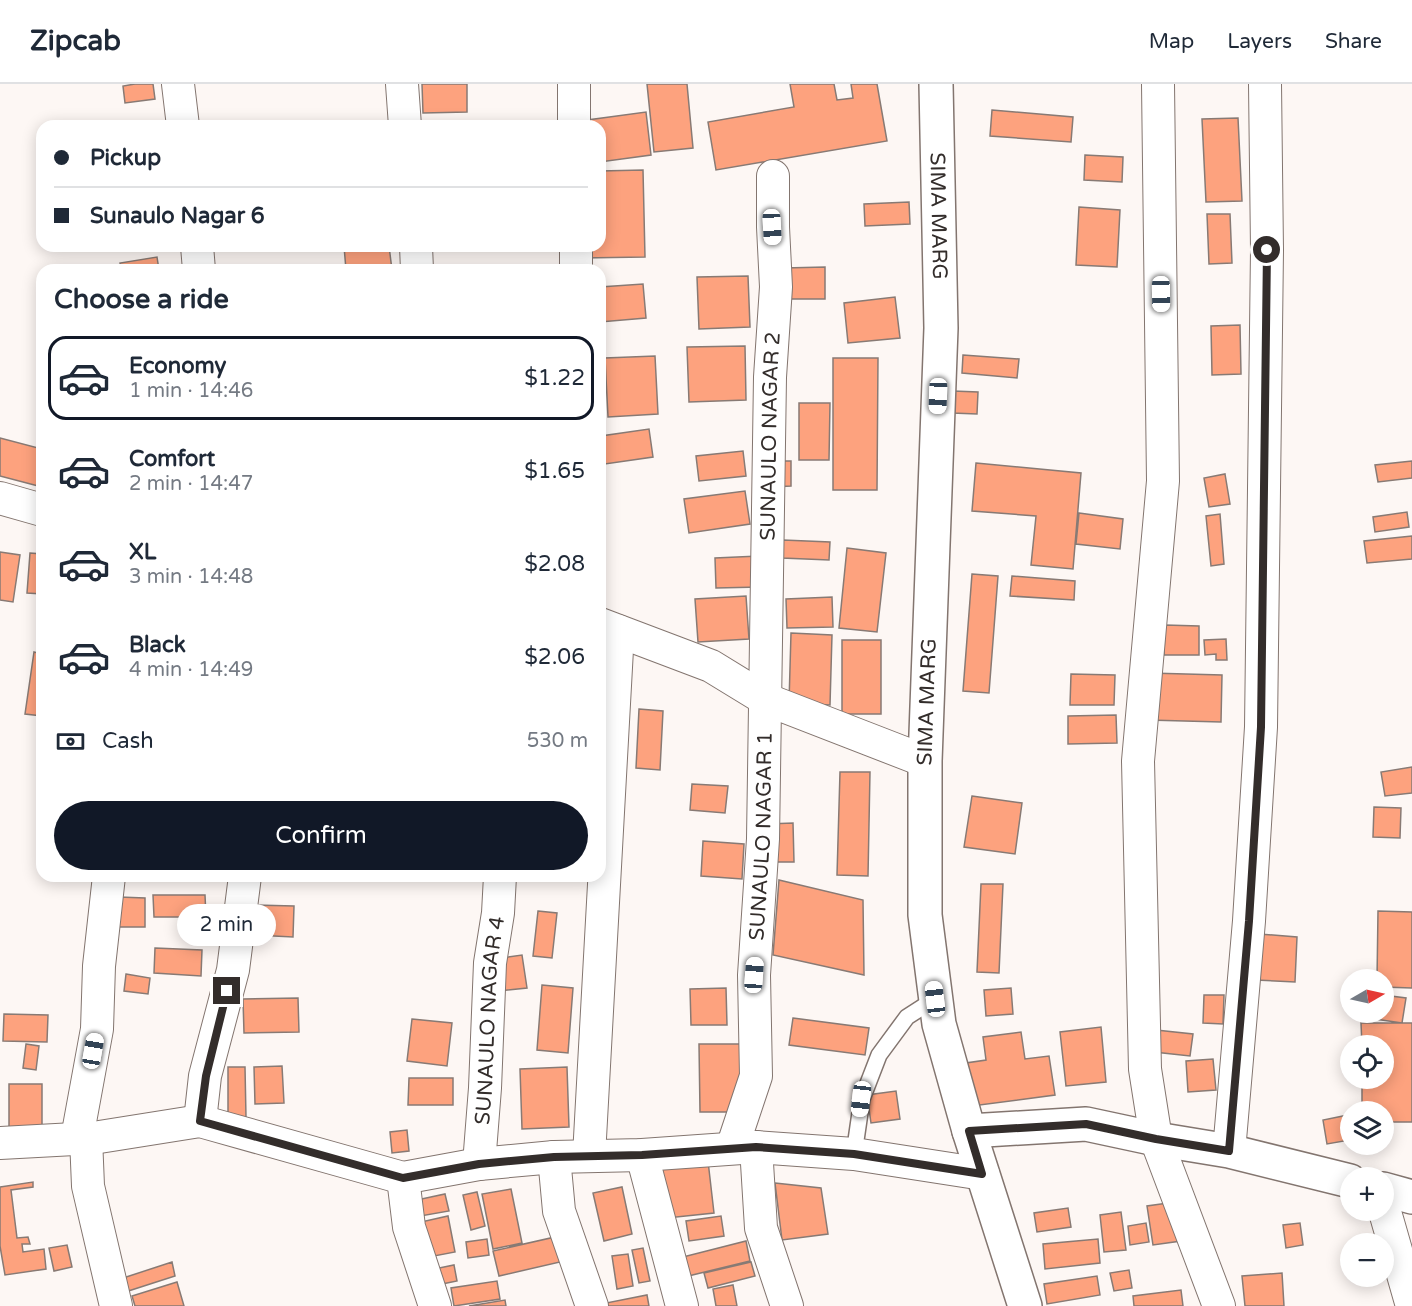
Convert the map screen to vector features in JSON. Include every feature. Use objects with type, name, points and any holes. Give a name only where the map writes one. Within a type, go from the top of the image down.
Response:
[{"type":"street","points":[[178,84],[182,120]]},
{"type":"street","points":[[402,84],[405,120]]},
{"type":"street","points":[[574,84],[574,120]]},
{"type":"street","name":"SIMA MARG","points":[[936,84],[941,328],[925,761],[925,915],[939,1024],[982,1174],[1025,1306]]},
{"type":"street","points":[[1158,84],[1163,481],[1138,761],[1145,1069],[1156,1139],[1219,1306]]},
{"type":"street","points":[[1229,1151],[1249,921],[1261,727],[1267,262],[1265,84]]},
{"type":"street","name":"SUNAULO NAGAR 2","points":[[765,699],[770,377],[776,287],[772,227],[774,176]]},
{"type":"street","points":[[0,498],[36,508]]},
{"type":"street","points":[[606,711],[609,627],[711,666],[765,699],[925,761]]},
{"type":"street","name":"SUNAULO NAGAR 1","points":[[744,1147],[756,1076],[754,975],[763,839],[765,699]]},
{"type":"street","points":[[108,882],[99,966],[97,1029],[82,1138],[88,1186],[116,1306]]},
{"type":"street","points":[[200,1121],[206,1076],[233,970],[243,882]]},
{"type":"street","name":"SUNAULO NAGAR 4","points":[[479,1164],[485,1088],[490,963],[498,913],[500,882]]},
{"type":"street","points":[[590,1156],[600,882]]},
{"type":"street","points":[[0,1143],[82,1138],[200,1121],[403,1178],[479,1164],[554,1157],[642,1155],[744,1147],[854,1154],[982,1174]]},
{"type":"street","points":[[969,1131],[1086,1124],[1229,1151],[1340,1179]]},
{"type":"street","points":[[744,1147],[761,1228],[787,1306]]},
{"type":"street","points":[[642,1155],[682,1306]]},
{"type":"street","points":[[554,1157],[559,1211],[592,1306]]},
{"type":"street","points":[[403,1178],[409,1227],[435,1306]]},
{"type":"street","points":[[1394,1192],[1412,1197]]},
{"type":"street","points":[[1388,1221],[1412,1306]]},
{"type":"lane","points":[[854,1154],[861,1099],[879,1055],[907,1017],[935,999]]},
{"type":"building","points":[[153,84],[155,99],[125,103],[123,86]]},
{"type":"building","points":[[422,84],[467,84],[467,112],[423,113]]},
{"type":"building","points":[[647,84],[687,84],[693,148],[654,152]]},
{"type":"building","points":[[790,84],[834,84],[837,100],[853,98],[851,84],[877,84],[887,141],[716,170],[708,122],[794,107]]},
{"type":"building","points":[[992,110],[1073,117],[1071,142],[990,136]]},
{"type":"building","points":[[646,112],[651,155],[606,161],[606,120],[587,120]]},
{"type":"building","points":[[1238,118],[1242,201],[1206,202],[1202,119]]},
{"type":"building","points":[[1085,155],[1123,157],[1122,182],[1084,180]]},
{"type":"building","points":[[643,170],[645,257],[581,258],[581,252],[606,252],[606,171]]},
{"type":"building","points":[[909,202],[910,224],[865,226],[864,204]]},
{"type":"building","points":[[1079,207],[1120,210],[1117,267],[1076,265]]},
{"type":"building","points":[[1207,214],[1230,214],[1232,263],[1209,264]]},
{"type":"building","points":[[344,252],[390,252],[391,264],[346,264]]},
{"type":"building","points":[[157,257],[158,264],[120,264]]},
{"type":"building","points":[[825,267],[825,299],[784,299],[784,268]]},
{"type":"building","points":[[748,276],[750,327],[699,329],[697,277]]},
{"type":"building","points":[[643,284],[646,318],[606,321],[606,287]]},
{"type":"building","points":[[895,297],[900,338],[848,343],[844,303]]},
{"type":"building","points":[[1240,325],[1241,374],[1212,375],[1211,326]]},
{"type":"building","points":[[745,346],[746,400],[689,402],[687,347]]},
{"type":"building","points":[[963,355],[1019,359],[1017,378],[962,373]]},
{"type":"building","points":[[655,356],[658,414],[608,417],[606,358]]},
{"type":"building","points":[[833,358],[878,358],[877,490],[833,490]]},
{"type":"building","points":[[953,391],[978,392],[977,414],[952,413]]},
{"type":"building","points":[[799,403],[830,403],[829,460],[799,460]]},
{"type":"building","points":[[649,429],[653,457],[606,464],[606,435]]},
{"type":"building","points":[[0,438],[36,447],[36,485],[0,476]]},
{"type":"building","points":[[743,451],[746,476],[699,481],[696,456]]},
{"type":"building","points":[[772,461],[791,461],[791,486],[772,487]]},
{"type":"building","points":[[1412,461],[1412,478],[1378,482],[1375,465]]},
{"type":"building","points":[[976,463],[1081,473],[1073,569],[1031,565],[1036,516],[972,511]]},
{"type":"building","points":[[1225,474],[1230,504],[1209,507],[1204,478]]},
{"type":"building","points":[[745,491],[750,524],[689,533],[684,499]]},
{"type":"building","points":[[1407,512],[1409,527],[1375,532],[1373,517]]},
{"type":"building","points":[[1079,513],[1123,519],[1120,549],[1076,544]]},
{"type":"building","points":[[1220,514],[1224,564],[1211,566],[1206,516]]},
{"type":"building","points":[[1412,536],[1412,559],[1367,563],[1364,541]]},
{"type":"building","points":[[783,540],[830,542],[829,560],[782,558]]},
{"type":"building","points":[[847,548],[886,553],[877,632],[839,628]]},
{"type":"building","points":[[0,552],[20,555],[13,602],[0,600]]},
{"type":"building","points":[[30,553],[36,554],[36,594],[27,593]]},
{"type":"building","points":[[759,556],[760,587],[716,588],[715,558]]},
{"type":"building","points":[[972,574],[998,576],[989,693],[963,691]]},
{"type":"building","points":[[1012,576],[1075,581],[1074,600],[1010,596]]},
{"type":"building","points":[[746,596],[749,639],[698,642],[695,599]]},
{"type":"building","points":[[832,597],[833,627],[787,628],[786,599]]},
{"type":"building","points":[[1165,625],[1199,626],[1199,655],[1164,655]]},
{"type":"building","points":[[791,633],[832,635],[830,705],[789,703]]},
{"type":"building","points":[[1226,639],[1227,660],[1216,660],[1216,654],[1205,655],[1204,640]]},
{"type":"building","points":[[842,640],[881,640],[881,714],[842,714]]},
{"type":"building","points":[[34,652],[36,652],[36,715],[25,714]]},
{"type":"building","points":[[1149,673],[1222,675],[1221,722],[1148,720]]},
{"type":"building","points":[[1071,674],[1115,675],[1114,705],[1070,705]]},
{"type":"building","points":[[639,709],[663,711],[660,770],[636,768]]},
{"type":"building","points":[[1116,715],[1117,743],[1068,744],[1068,716]]},
{"type":"building","points":[[1412,767],[1412,793],[1385,796],[1381,772]]},
{"type":"building","points":[[840,772],[870,772],[868,876],[837,875]]},
{"type":"building","points":[[692,784],[728,786],[725,813],[690,810]]},
{"type":"building","points":[[972,796],[1022,803],[1015,854],[964,847]]},
{"type":"building","points":[[1374,807],[1401,808],[1400,838],[1373,837]]},
{"type":"building","points":[[793,823],[794,862],[768,862],[767,824]]},
{"type":"building","points":[[703,841],[744,844],[742,879],[701,876]]},
{"type":"building","points":[[779,880],[863,900],[864,975],[773,955]]},
{"type":"building","points":[[981,884],[1003,884],[999,973],[977,972]]},
{"type":"building","points":[[153,895],[205,895],[206,917],[154,917]]},
{"type":"building","points":[[119,897],[145,898],[145,927],[118,927]]},
{"type":"building","points":[[253,905],[294,906],[293,937],[252,935]]},
{"type":"building","points":[[538,911],[557,913],[552,958],[533,956]]},
{"type":"building","points":[[1378,911],[1412,912],[1412,988],[1394,987],[1394,969],[1377,969]]},
{"type":"building","points":[[1259,934],[1297,937],[1295,982],[1256,980]]},
{"type":"building","points":[[155,948],[202,950],[201,976],[154,973]]},
{"type":"building","points":[[522,955],[527,988],[499,991],[495,959]]},
{"type":"building","points":[[126,974],[150,978],[148,994],[124,991]]},
{"type":"building","points":[[542,985],[573,988],[568,1053],[537,1050]]},
{"type":"building","points":[[726,988],[727,1025],[691,1025],[690,989]]},
{"type":"building","points":[[1011,988],[1013,1014],[986,1016],[984,990]]},
{"type":"building","points":[[1204,995],[1224,995],[1223,1024],[1203,1023]]},
{"type":"building","points":[[1394,996],[1406,998],[1402,1023],[1394,1022]]},
{"type":"building","points":[[298,998],[299,1032],[244,1033],[243,999]]},
{"type":"building","points":[[4,1014],[48,1015],[47,1042],[3,1041]]},
{"type":"building","points":[[793,1018],[869,1028],[865,1055],[789,1045]]},
{"type":"building","points":[[412,1019],[452,1023],[447,1066],[407,1061]]},
{"type":"building","points":[[1361,1023],[1412,1023],[1412,1122],[1394,1122],[1394,1101],[1362,1101],[1362,1089],[1394,1089],[1394,1035],[1362,1035]]},
{"type":"building","points":[[1101,1027],[1106,1082],[1066,1086],[1060,1032]]},
{"type":"building","points":[[1156,1030],[1193,1034],[1190,1056],[1154,1052]]},
{"type":"building","points":[[1021,1032],[1025,1059],[1049,1056],[1055,1095],[972,1106],[966,1063],[986,1060],[983,1037]]},
{"type":"building","points":[[26,1044],[39,1046],[36,1070],[23,1068]]},
{"type":"building","points":[[699,1044],[740,1044],[740,1112],[700,1112]]},
{"type":"building","points":[[1213,1059],[1216,1090],[1188,1092],[1186,1061]]},
{"type":"building","points":[[282,1066],[284,1103],[255,1104],[254,1067]]},
{"type":"building","points":[[228,1067],[245,1067],[246,1117],[228,1117]]},
{"type":"building","points":[[567,1067],[569,1127],[522,1129],[520,1069]]},
{"type":"building","points":[[409,1078],[453,1078],[453,1105],[408,1105]]},
{"type":"building","points":[[9,1084],[42,1084],[42,1131],[9,1131]]},
{"type":"building","points":[[896,1091],[900,1119],[871,1123],[867,1095]]},
{"type":"building","points":[[1340,1117],[1340,1142],[1327,1144],[1323,1120]]},
{"type":"building","points":[[407,1130],[409,1151],[392,1153],[390,1132]]},
{"type":"building","points":[[708,1161],[714,1213],[667,1218],[661,1166]]},
{"type":"building","points":[[33,1182],[33,1187],[11,1190],[17,1238],[28,1237],[30,1244],[22,1244],[23,1252],[44,1249],[46,1269],[5,1275],[0,1246],[0,1187]]},
{"type":"building","points":[[775,1183],[821,1188],[828,1234],[782,1240]]},
{"type":"building","points":[[622,1187],[632,1234],[604,1241],[593,1193]]},
{"type":"building","points":[[511,1189],[522,1243],[493,1249],[482,1194]]},
{"type":"building","points":[[477,1192],[485,1226],[471,1230],[463,1195]]},
{"type":"building","points":[[445,1194],[449,1211],[415,1217],[412,1201]]},
{"type":"building","points":[[1175,1202],[1181,1241],[1153,1245],[1147,1206]]},
{"type":"building","points":[[1068,1208],[1071,1227],[1037,1232],[1034,1213]]},
{"type":"building","points":[[1121,1212],[1126,1250],[1104,1252],[1100,1215]]},
{"type":"building","points":[[448,1216],[455,1252],[429,1257],[421,1222]]},
{"type":"building","points":[[721,1216],[724,1236],[689,1241],[686,1221]]},
{"type":"building","points":[[1146,1223],[1149,1242],[1130,1245],[1128,1226]]},
{"type":"building","points":[[1300,1223],[1303,1245],[1286,1248],[1283,1225]]},
{"type":"building","points":[[555,1237],[560,1262],[499,1276],[493,1251]]},
{"type":"building","points":[[487,1239],[489,1255],[468,1258],[466,1242]]},
{"type":"building","points":[[1098,1239],[1100,1263],[1045,1269],[1043,1244]]},
{"type":"building","points":[[746,1241],[750,1261],[680,1278],[675,1259]]},
{"type":"building","points":[[67,1245],[72,1267],[54,1271],[49,1248]]},
{"type":"building","points":[[643,1248],[650,1281],[639,1283],[632,1250]]},
{"type":"building","points":[[628,1254],[633,1286],[617,1289],[612,1256]]},
{"type":"building","points":[[172,1262],[175,1276],[119,1294],[114,1281]]},
{"type":"building","points":[[751,1262],[755,1276],[708,1288],[704,1273]]},
{"type":"building","points":[[454,1265],[457,1281],[437,1285],[434,1269]]},
{"type":"building","points":[[1129,1270],[1132,1288],[1114,1291],[1110,1273]]},
{"type":"building","points":[[1282,1273],[1284,1306],[1245,1306],[1242,1276]]},
{"type":"building","points":[[1097,1276],[1100,1295],[1047,1304],[1044,1284]]},
{"type":"building","points":[[497,1281],[500,1299],[454,1306],[451,1288]]},
{"type":"building","points":[[177,1282],[184,1306],[135,1306],[132,1296]]},
{"type":"building","points":[[733,1285],[737,1306],[716,1306],[713,1289]]},
{"type":"building","points":[[1181,1290],[1183,1306],[1134,1306],[1133,1296]]},
{"type":"building","points":[[647,1295],[649,1306],[606,1306],[606,1303]]},
{"type":"building","points":[[505,1300],[506,1306],[469,1306]]},
{"type":"route","points":[[227,991],[206,1076],[200,1121],[403,1178],[479,1164],[554,1157],[642,1155],[756,1147],[854,1154],[982,1174],[969,1131],[1086,1124],[1229,1151],[1249,921],[1261,727],[1267,250]]}]
